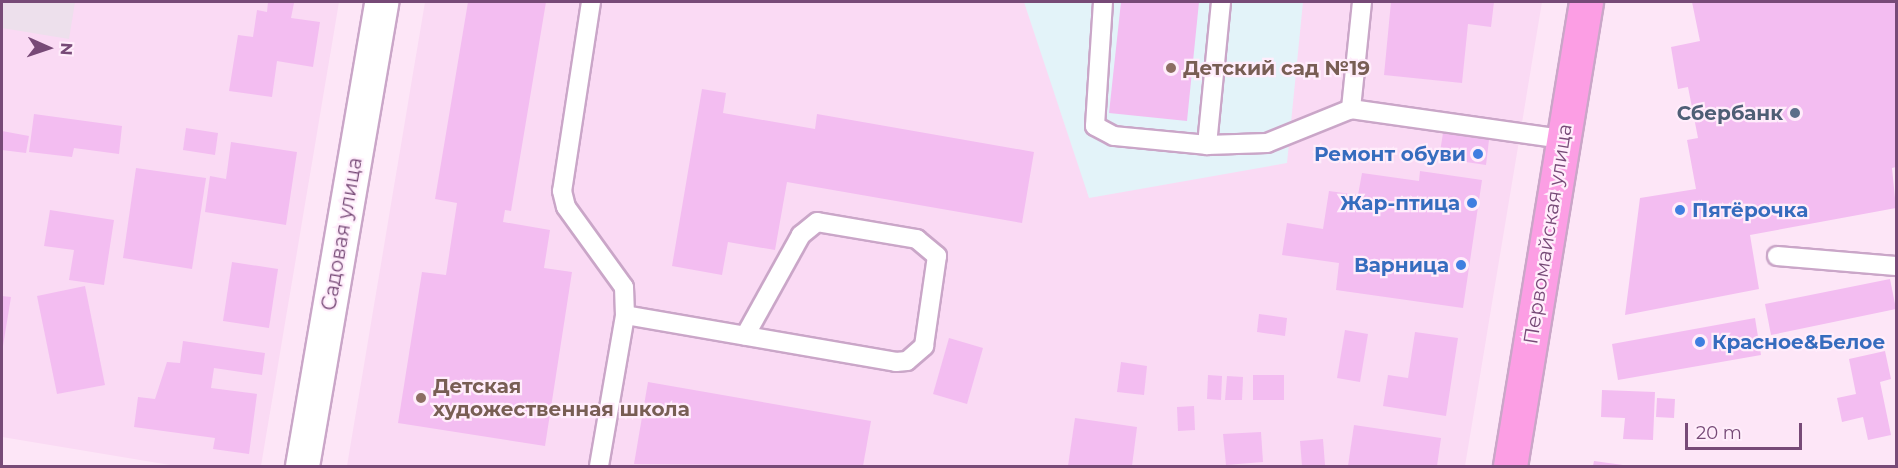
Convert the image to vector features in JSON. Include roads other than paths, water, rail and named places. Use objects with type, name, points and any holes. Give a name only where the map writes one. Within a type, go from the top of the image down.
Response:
[{"type":"main road","name":"Первомайская улица","points":[[1510,466],[1586,2]]},
{"type":"street","name":"Садовая улица","points":[[302,466],[381,2]]},
{"type":"lane","points":[[591,2],[562,191],[566,207],[624,287],[625,315],[599,466]]},
{"type":"lane","points":[[1103,2],[1095,126],[1113,136],[1207,145],[1267,143],[1350,109],[1563,139]]},
{"type":"lane","points":[[1207,145],[1221,2]]},
{"type":"lane","points":[[1350,109],[1362,2]]},
{"type":"lane","points":[[625,315],[744,336],[907,361],[924,346],[937,256],[918,239],[817,222],[801,235],[744,336]]},
{"type":"lane","points":[[1777,256],[1896,266]]},
{"type":"place","name":"Детский сад №19","points":[[1171,68]]},
{"type":"place","name":"Сбербанк","points":[[1795,113]]},
{"type":"place","name":"Ремонт обуви","points":[[1478,154]]},
{"type":"place","name":"Жар-птица","points":[[1472,203]]},
{"type":"place","name":"Пятёрочка","points":[[1680,210]]},
{"type":"place","name":"Варница","points":[[1461,265]]},
{"type":"place","name":"Красное&Белое","points":[[1700,342]]},
{"type":"place","name":"Детская художественная школа","points":[[421,398]]}]
